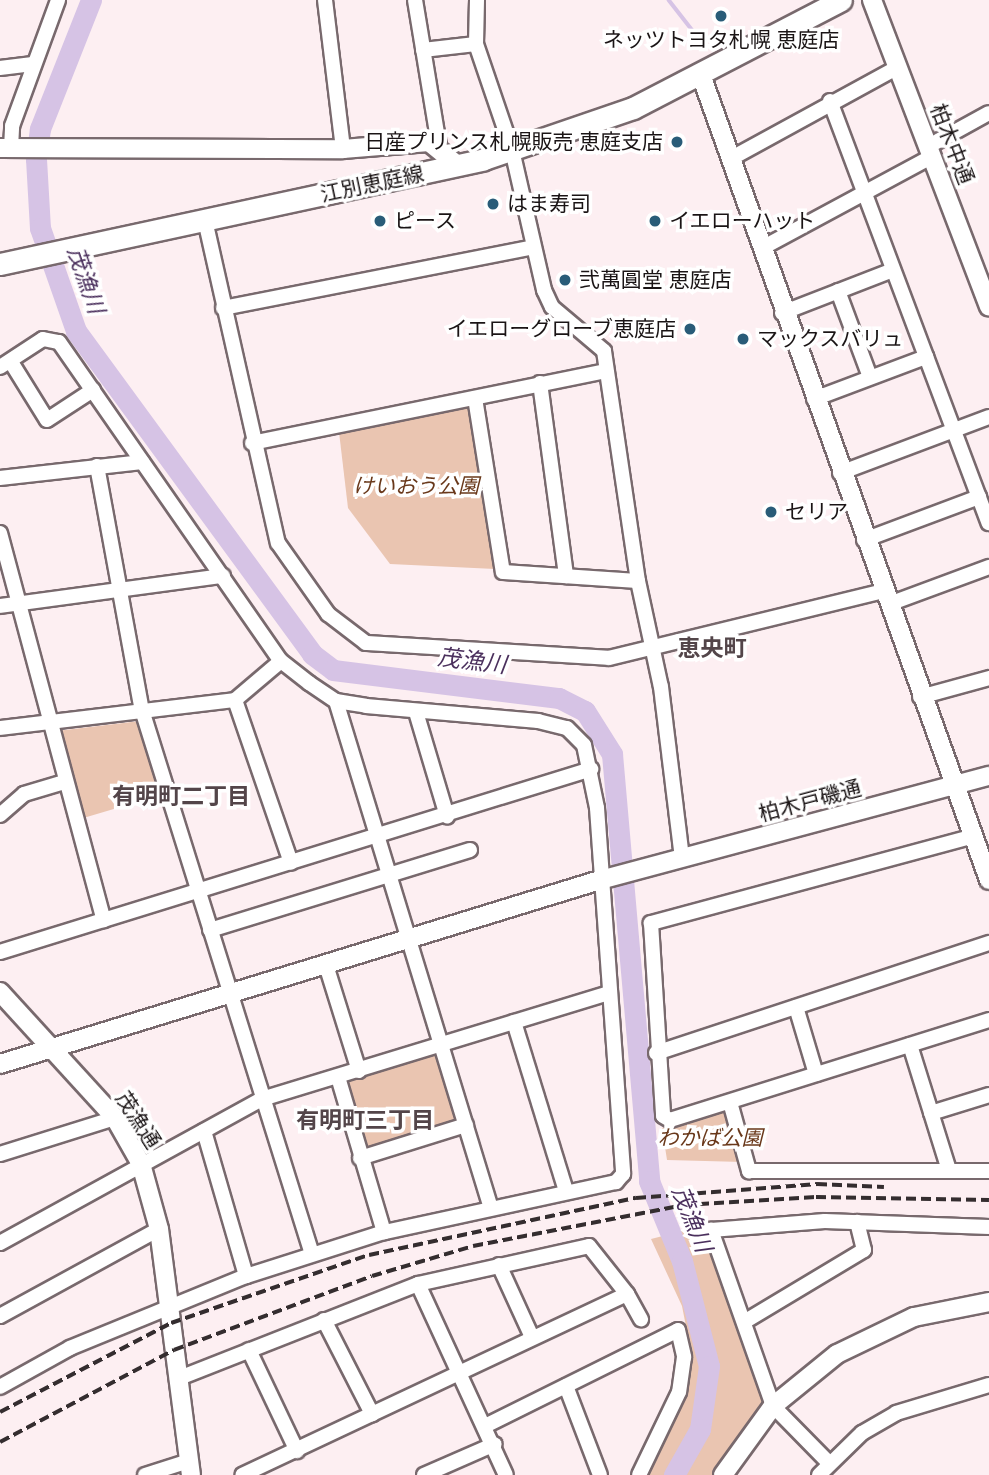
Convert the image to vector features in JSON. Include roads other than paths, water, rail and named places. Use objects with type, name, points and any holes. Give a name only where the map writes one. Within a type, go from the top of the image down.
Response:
[{"type":"main road","name":"江別恵庭線","points":[[0,264],[457,165],[512,150],[633,108],[841,0]]},
{"type":"street","points":[[58,0],[33,64],[11,148],[343,149],[439,145]]},
{"type":"street","points":[[325,0],[343,149]]},
{"type":"street","points":[[415,0],[439,145],[457,165]]},
{"type":"street","points":[[477,0],[476,44],[512,150],[533,247],[552,307],[604,351],[682,859]]},
{"type":"street","name":"柏木中通","points":[[872,0],[989,306]]},
{"type":"street","points":[[424,50],[476,44]]},
{"type":"street","points":[[0,68],[33,64]]},
{"type":"street","points":[[730,159],[830,101],[898,67]]},
{"type":"street","points":[[701,75],[782,313],[952,786],[974,836],[989,880]]},
{"type":"street","points":[[830,101],[989,523]]},
{"type":"street","points":[[762,248],[931,151],[989,113]]},
{"type":"street","points":[[205,220],[252,443],[278,543],[295,571],[328,614],[366,643],[567,659],[651,649],[886,597],[989,567]]},
{"type":"street","points":[[223,308],[533,247]]},
{"type":"street","points":[[782,313],[893,270]]},
{"type":"street","points":[[838,291],[870,377]]},
{"type":"street","points":[[0,1386],[70,1348],[246,1276],[384,1232],[490,1205],[616,1182],[623,1174],[609,993],[605,879],[591,769],[584,745],[567,728],[336,701],[282,661],[93,390],[50,338],[5,364],[47,420],[93,390]]},
{"type":"street","points":[[814,399],[926,357]]},
{"type":"street","points":[[252,443],[606,371]]},
{"type":"street","points":[[540,383],[566,576]]},
{"type":"street","points":[[475,398],[503,572],[638,581]]},
{"type":"street","points":[[840,473],[989,417]]},
{"type":"street","points":[[0,478],[142,463]]},
{"type":"street","points":[[97,466],[142,710],[312,1254]]},
{"type":"street","points":[[864,540],[979,497]]},
{"type":"street","points":[[0,533],[46,722],[104,920]]},
{"type":"street","points":[[0,606],[223,576]]},
{"type":"street","points":[[0,728],[235,701],[282,661]]},
{"type":"street","points":[[920,697],[989,678]]},
{"type":"street","points":[[235,701],[291,863]]},
{"type":"street","points":[[336,701],[411,938],[490,1205]]},
{"type":"street","points":[[416,712],[447,816]]},
{"type":"street","points":[[0,952],[447,816],[591,769]]},
{"type":"street","name":"柏木戸磯通","points":[[0,1065],[605,879],[989,776]]},
{"type":"street","points":[[0,816],[24,794],[64,782]]},
{"type":"street","points":[[974,836],[651,923],[656,1053],[663,1116],[670,1120],[989,1020]]},
{"type":"street","points":[[210,930],[470,850]]},
{"type":"street","points":[[656,1053],[989,943]]},
{"type":"street","points":[[326,965],[359,1071]]},
{"type":"street","name":"茂漁通","points":[[0,992],[49,1049],[115,1118],[141,1164],[159,1229],[190,1468]]},
{"type":"street","points":[[0,1243],[262,1099],[609,993]]},
{"type":"street","points":[[796,1007],[816,1074]]},
{"type":"street","points":[[514,1022],[566,1191]]},
{"type":"street","points":[[910,1045],[949,1170]]},
{"type":"street","points":[[338,1077],[384,1232]]},
{"type":"street","points":[[931,1113],[989,1095]]},
{"type":"street","points":[[730,1102],[750,1171],[989,1171]]},
{"type":"street","points":[[0,1154],[115,1118]]},
{"type":"street","points":[[360,1158],[467,1125]]},
{"type":"street","points":[[204,1131],[246,1276]]},
{"type":"street","points":[[829,1463],[773,1406],[711,1230],[857,1222],[989,1227]]},
{"type":"street","points":[[744,1322],[864,1250],[857,1222]]},
{"type":"street","points":[[0,1315],[159,1229]]},
{"type":"street","points":[[177,1380],[418,1284],[589,1246],[627,1294],[641,1319]]},
{"type":"street","points":[[499,1265],[532,1337]]},
{"type":"street","points":[[418,1284],[487,1425],[506,1475]]},
{"type":"street","points":[[242,1475],[627,1294]]},
{"type":"street","points":[[723,1475],[773,1406],[877,1332],[989,1302]]},
{"type":"street","points":[[324,1320],[372,1414]]},
{"type":"street","points":[[487,1425],[678,1330],[684,1357],[679,1392],[639,1475]]},
{"type":"street","points":[[249,1350],[297,1451]]},
{"type":"street","points":[[820,1475],[829,1463],[896,1413],[989,1385]]},
{"type":"street","points":[[566,1386],[600,1475]]},
{"type":"street","points":[[424,1475],[495,1444]]},
{"type":"street","points":[[145,1475],[190,1468]]},
{"type":"waterway","name":"茂漁川","points":[[91,0],[40,129],[36,159],[40,228],[76,331],[312,654],[333,670],[559,698],[585,711],[612,754],[649,1181],[682,1261],[709,1366],[700,1429],[674,1475]]},
{"type":"waterway","points":[[669,0],[704,45]]},
{"type":"railway","points":[[0,1412],[171,1323],[369,1255],[636,1198],[817,1184],[884,1187]]},
{"type":"railway","points":[[0,1442],[174,1350],[372,1276],[473,1246],[684,1205],[816,1197],[989,1200]]},
{"type":"place","name":"ネッツトヨタ札幌 恵庭店","points":[[721,16]]},
{"type":"place","name":"日産プリンス札幌販売 恵庭支店","points":[[677,142]]},
{"type":"place","name":"はま寿司","points":[[493,204]]},
{"type":"place","name":"ピース","points":[[380,221]]},
{"type":"place","name":"イエローハット","points":[[655,221]]},
{"type":"place","name":"弐萬圓堂 恵庭店","points":[[565,280]]},
{"type":"place","name":"イエローグローブ恵庭店","points":[[690,329]]},
{"type":"place","name":"マックスバリュ","points":[[743,339]]},
{"type":"place","name":"セリア","points":[[771,512]]},
{"type":"district","name":"恵央町","points":[[712,648]]},
{"type":"district","name":"有明町二丁目","points":[[181,796]]},
{"type":"district","name":"有明町三丁目","points":[[365,1120]]},
{"type":"park label","name":"けいおう公園","points":[[416,486]]},
{"type":"park label","name":"わかば公園","points":[[710,1138]]}]
